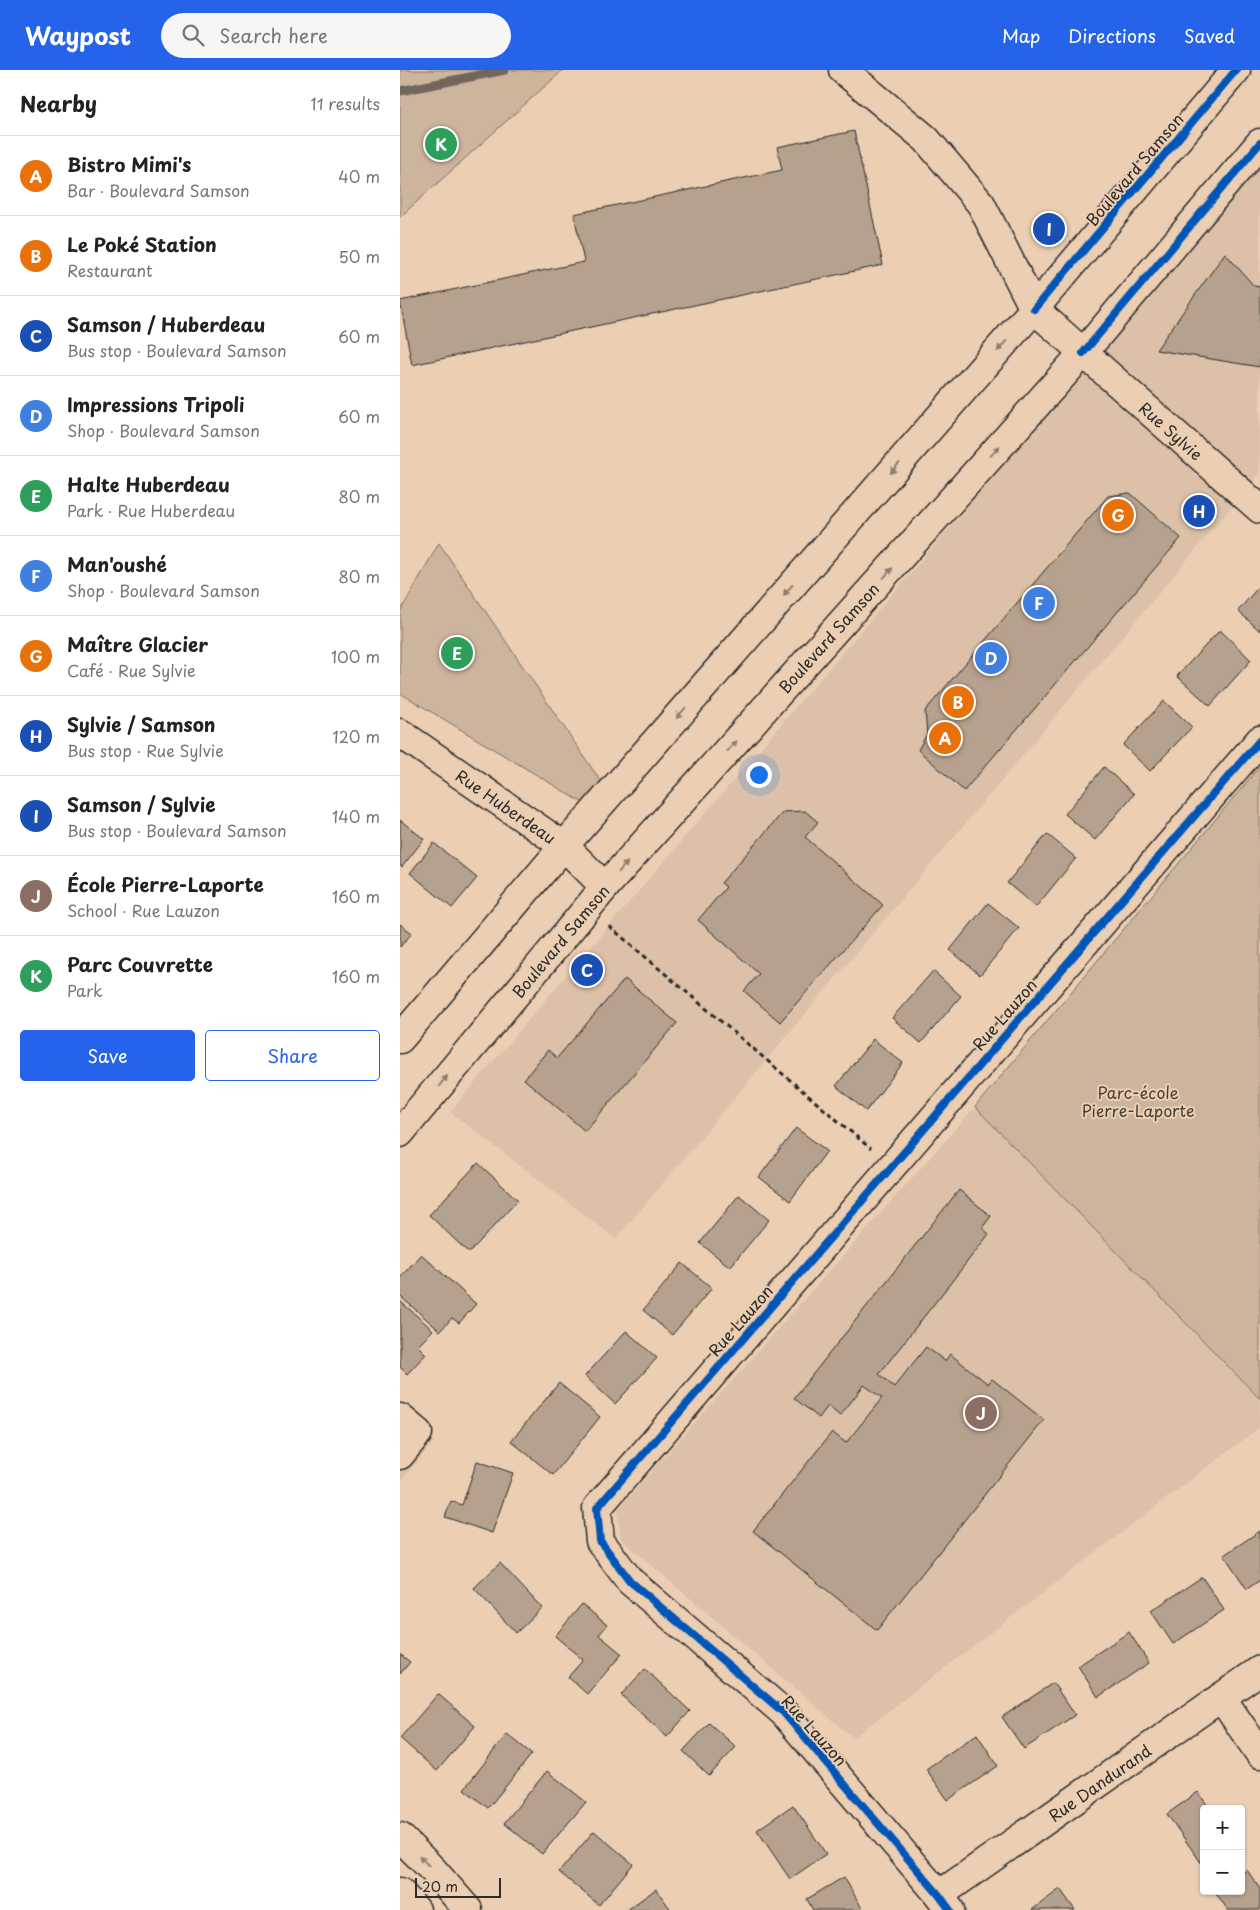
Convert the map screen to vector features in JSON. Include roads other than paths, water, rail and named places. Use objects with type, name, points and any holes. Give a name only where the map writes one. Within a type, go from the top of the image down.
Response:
[{"type":"street","points":[[843,70],[926,140],[981,204],[1034,309]]},
{"type":"street","name":"Boulevard Samson","points":[[400,1039],[564,846],[1034,309],[1236,70]]},
{"type":"street","name":"Boulevard Samson","points":[[400,1133],[605,887],[1083,352],[1260,144]]},
{"type":"street","name":"Rue Sylvie","points":[[1034,309],[1260,509]]},
{"type":"street","name":"Rue Huberdeau","points":[[400,733],[564,846],[605,887]]},
{"type":"street","name":"Rue Lauzon","points":[[944,1902],[783,1712],[630,1581],[600,1541],[597,1508],[1260,740]]},
{"type":"street","points":[[400,1418],[418,1433],[400,1454]]},
{"type":"street","name":"Rue Dandurand","points":[[944,1902],[1260,1670]]},
{"type":"street","points":[[1221,1697],[1260,1754]]},
{"type":"street","points":[[400,1837],[433,1870],[468,1910]]},
{"type":"street","points":[[400,1892],[416,1910]]},
{"type":"waterway","points":[[400,91],[505,70]]},
{"type":"place","name":"Parc Couvrette","points":[[441,144]]},
{"type":"place","name":"Samson / Sylvie","points":[[1049,229]]},
{"type":"place","name":"Sylvie / Samson","points":[[1199,511]]},
{"type":"place","name":"Maître Glacier","points":[[1118,515]]},
{"type":"place","name":"Man'oushé","points":[[1039,603]]},
{"type":"place","name":"Halte Huberdeau","points":[[457,653]]},
{"type":"place","name":"Impressions Tripoli","points":[[991,658]]},
{"type":"place","name":"Le Poké Station","points":[[958,702]]},
{"type":"place","name":"Bistro Mimi's","points":[[945,738]]},
{"type":"place","name":"Samson / Huberdeau","points":[[587,970]]},
{"type":"place","name":"École Pierre-Laporte","points":[[981,1413]]},
{"type":"park label","name":"Parc-école Pierre-Laporte","points":[[1138,1101]]}]
